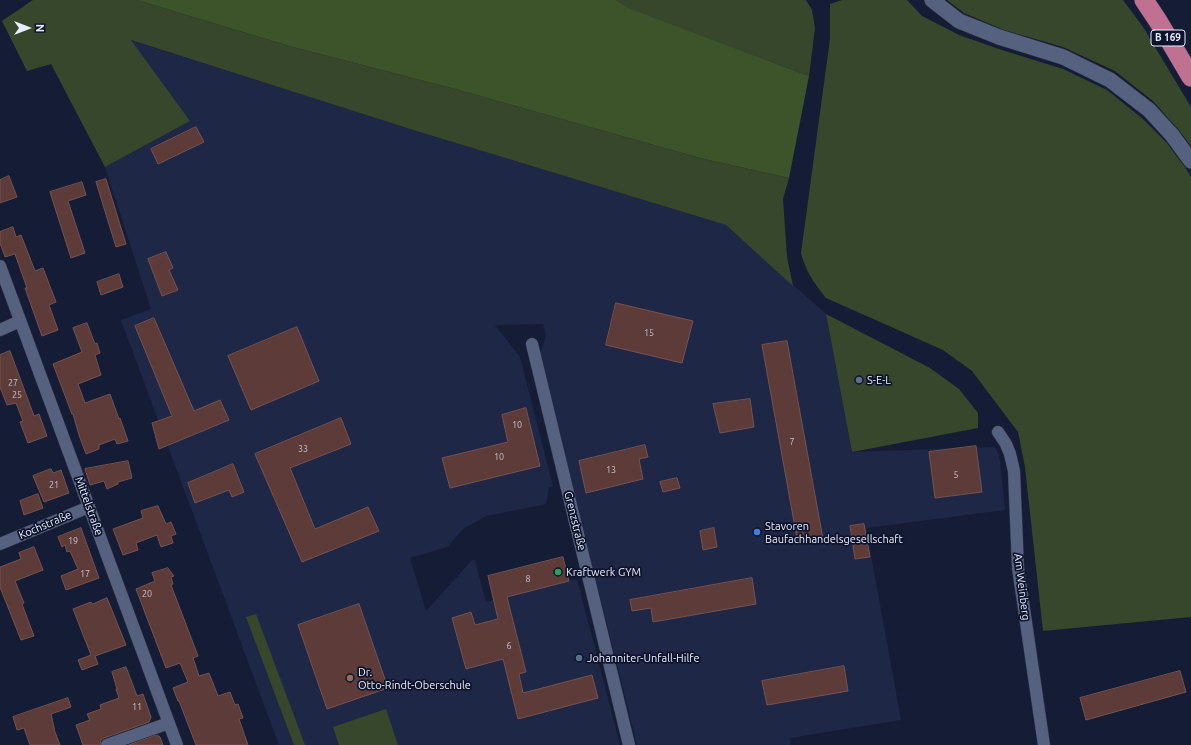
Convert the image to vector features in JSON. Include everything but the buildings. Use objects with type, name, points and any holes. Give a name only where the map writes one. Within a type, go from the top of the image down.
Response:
[{"type":"highway","name":"B 169","points":[[1144,0],[1191,77]]},
{"type":"street","points":[[932,0],[959,21],[999,37],[1063,57],[1110,80],[1149,110],[1172,135],[1191,161]]},
{"type":"street","name":"Mittelstraße","points":[[0,266],[177,745]]},
{"type":"street","points":[[0,330],[20,321]]},
{"type":"street","name":"Grenzstraße","points":[[532,344],[629,745]]},
{"type":"street","name":"Am Weinberg","points":[[998,432],[1006,444],[1014,471],[1018,568],[1044,745]]},
{"type":"street","name":"Kochstraße","points":[[0,544],[89,507]]},
{"type":"street","points":[[107,745],[169,723]]},
{"type":"shaded area","points":[[130,40],[410,129],[726,225],[826,314],[852,452],[994,447],[999,454],[1005,510],[866,528],[901,720],[790,738],[791,745],[637,745],[540,355],[546,335],[543,324],[495,325],[520,357],[553,486],[549,487],[546,504],[486,516],[463,529],[447,547],[410,558],[426,611],[472,560],[475,560],[486,602],[577,579],[620,745],[279,745],[121,320],[151,309],[105,167],[190,121]]},
{"type":"green space","points":[[33,0],[137,0],[289,46],[455,89],[700,158],[789,178],[783,199],[787,257],[793,286],[726,225],[410,129],[131,40],[190,121],[105,167],[51,64],[27,71],[2,21]]},
{"type":"green space","points":[[137,0],[616,0],[626,7],[809,76],[789,178],[700,158],[455,89],[289,46]]},
{"type":"green space","points":[[616,0],[806,0],[812,10],[815,28],[809,76],[625,7]]},
{"type":"green space","points":[[842,0],[907,0],[922,16],[959,35],[1063,69],[1107,90],[1143,119],[1166,142],[1191,177],[1191,617],[1043,631],[1025,467],[1018,432],[972,371],[943,350],[826,298],[811,277],[805,266],[801,253],[830,39],[830,4]]},
{"type":"green space","points":[[947,0],[1123,0],[1143,27],[1191,107],[1191,146],[1153,101],[1115,71],[1063,47],[1004,30],[964,13]]},
{"type":"green space","points":[[826,314],[930,368],[959,389],[978,413],[978,428],[852,452]]},
{"type":"green space","points":[[256,614],[305,745],[294,745],[246,617]]},
{"type":"green space","points":[[386,709],[398,745],[339,745],[333,727]]},
{"type":"place","name":"S-E-L","points":[[859,380]]},
{"type":"place","name":"Stavoren Baufachhandelsgesellschaft","points":[[757,532]]},
{"type":"place","name":"Kraftwerk GYM","points":[[558,572]]},
{"type":"place","name":"Johanniter-Unfall-Hilfe","points":[[579,658]]},
{"type":"place","name":"Dr. Otto-Rindt-Oberschule","points":[[350,678]]}]
